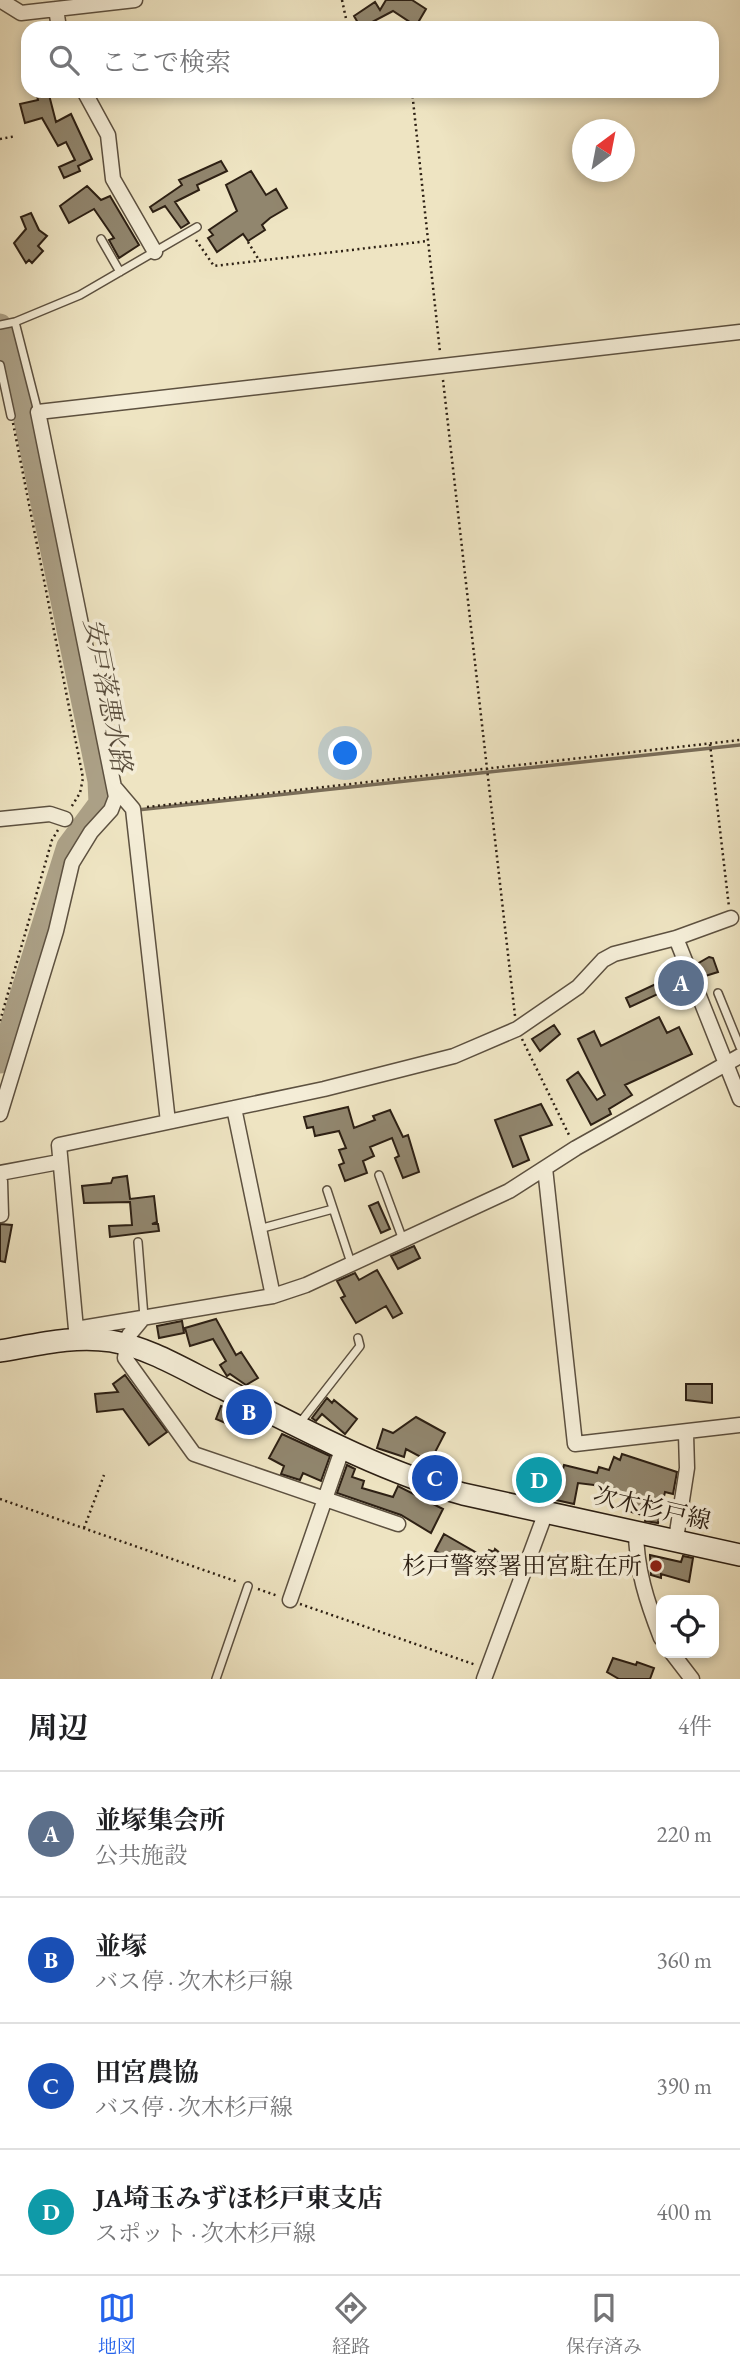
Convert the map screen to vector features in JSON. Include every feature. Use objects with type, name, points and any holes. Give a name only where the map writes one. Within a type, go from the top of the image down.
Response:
[{"type":"main road","name":"次木杉戸線","points":[[0,1351],[76,1334],[125,1344],[153,1354],[344,1447],[442,1488],[740,1555]]},
{"type":"street","points":[[0,0],[22,13],[135,0]]},
{"type":"street","points":[[56,9],[58,21]]},
{"type":"street","points":[[88,98],[108,135],[113,179],[155,252]]},
{"type":"street","points":[[0,1114],[56,931],[72,863],[91,832],[111,810],[116,789],[38,412],[740,332]]},
{"type":"street","points":[[116,789],[133,809],[168,1122]]},
{"type":"street","points":[[0,819],[50,814],[65,819]]},
{"type":"street","points":[[731,918],[676,938],[614,954],[603,960],[579,987],[516,1029],[454,1056],[234,1108],[59,1145],[76,1334],[144,1317],[273,1296],[306,1285],[509,1191],[576,1148],[724,1062],[740,1056]]},
{"type":"street","points":[[676,938],[740,1100]]},
{"type":"street","points":[[234,1108],[273,1296]]},
{"type":"street","points":[[0,1172],[59,1162]]},
{"type":"street","points":[[545,1168],[575,1444],[686,1434],[740,1425]]},
{"type":"street","points":[[0,1181],[1,1215]]},
{"type":"street","points":[[144,1317],[125,1344],[125,1359],[194,1454],[398,1524]]},
{"type":"street","points":[[676,1539],[687,1468],[686,1434]]},
{"type":"street","points":[[289,1600],[344,1447]]},
{"type":"street","points":[[484,1679],[546,1512]]},
{"type":"street","points":[[636,1530],[636,1558],[656,1624]]},
{"type":"street","points":[[675,1658],[692,1679]]},
{"type":"lane","points":[[38,412],[7,324],[80,295],[193,229]]},
{"type":"lane","points":[[101,239],[120,272]]},
{"type":"lane","points":[[0,365],[11,416]]},
{"type":"lane","points":[[718,993],[740,1047]]},
{"type":"lane","points":[[379,1175],[403,1240]]},
{"type":"lane","points":[[327,1190],[351,1263]]},
{"type":"lane","points":[[259,1229],[333,1209]]},
{"type":"lane","points":[[138,1242],[144,1317]]},
{"type":"lane","points":[[298,1426],[360,1346],[358,1338]]},
{"type":"lane","points":[[216,1679],[248,1586]]},
{"type":"path","points":[[342,0],[346,21]]},
{"type":"path","points":[[413,98],[516,1029],[576,1148]]},
{"type":"path","points":[[0,139],[16,136]]},
{"type":"path","points":[[193,229],[214,265],[428,241]]},
{"type":"path","points":[[248,242],[260,261]]},
{"type":"path","points":[[0,1021],[52,840],[80,793],[83,778],[11,416]]},
{"type":"path","points":[[133,809],[740,740]]},
{"type":"path","points":[[710,743],[731,918]]},
{"type":"path","points":[[84,1528],[104,1475]]},
{"type":"building","points":[[386,0],[412,0],[426,9],[419,21],[408,21],[393,11],[374,21],[357,21],[354,16],[375,2],[380,10]]},
{"type":"building","points":[[50,98],[56,122],[71,114],[92,159],[78,166],[80,171],[64,178],[59,167],[75,160],[66,142],[58,146],[42,118],[25,123],[20,104]]},
{"type":"building","points":[[221,161],[227,171],[197,185],[199,190],[175,202],[189,223],[181,228],[165,206],[153,212],[150,207],[182,185],[179,180]]},
{"type":"building","points":[[251,171],[266,195],[276,189],[287,208],[270,218],[262,225],[265,230],[248,241],[243,234],[217,252],[208,238],[213,235],[209,230],[237,211],[226,185]]},
{"type":"building","points":[[87,186],[101,200],[110,196],[139,245],[119,258],[109,240],[114,238],[94,209],[69,223],[60,206]]},
{"type":"building","points":[[31,213],[39,230],[47,236],[38,246],[43,251],[32,263],[29,260],[26,263],[14,243],[26,229],[21,217]]},
{"type":"building","points":[[709,957],[713,958],[718,972],[702,977],[697,964]]},
{"type":"building","points":[[677,968],[687,991],[681,994],[677,985],[630,1007],[626,998],[673,976],[670,971]]},
{"type":"building","points":[[659,1017],[667,1033],[679,1027],[692,1054],[625,1085],[632,1095],[609,1109],[611,1114],[591,1125],[567,1080],[578,1072],[597,1100],[605,1095],[578,1039],[594,1031],[601,1046]]},
{"type":"building","points":[[554,1025],[560,1034],[540,1051],[532,1039]]},
{"type":"building","points":[[541,1104],[552,1125],[520,1136],[529,1160],[513,1167],[495,1120]]},
{"type":"building","points":[[348,1107],[354,1128],[375,1120],[373,1116],[390,1110],[403,1137],[408,1135],[419,1172],[403,1178],[395,1158],[399,1156],[392,1138],[370,1147],[374,1156],[363,1161],[367,1173],[345,1181],[339,1165],[344,1163],[339,1150],[346,1148],[339,1131],[315,1136],[313,1127],[307,1128],[304,1117]]},
{"type":"building","points":[[127,1176],[130,1199],[154,1196],[157,1222],[152,1224],[158,1224],[159,1231],[110,1237],[109,1226],[132,1225],[130,1202],[84,1203],[82,1186],[111,1183],[113,1178]]},
{"type":"building","points":[[378,1202],[390,1229],[381,1233],[369,1206]]},
{"type":"building","points":[[0,1224],[12,1225],[5,1262],[0,1261]]},
{"type":"building","points":[[414,1246],[420,1258],[398,1269],[391,1256]]},
{"type":"building","points":[[377,1270],[402,1313],[393,1318],[386,1306],[356,1323],[341,1298],[345,1296],[337,1281],[355,1273],[359,1280]]},
{"type":"building","points":[[216,1319],[236,1355],[241,1352],[258,1378],[246,1385],[230,1374],[227,1376],[220,1365],[226,1361],[213,1339],[190,1346],[185,1328]]},
{"type":"building","points":[[182,1321],[184,1333],[159,1338],[157,1326]]},
{"type":"building","points":[[125,1375],[167,1432],[149,1445],[123,1409],[97,1412],[95,1394],[118,1392],[113,1384]]},
{"type":"building","points":[[686,1384],[712,1384],[712,1403],[686,1400]]},
{"type":"building","points":[[327,1398],[332,1403],[334,1400],[357,1419],[345,1434],[322,1414],[316,1421],[312,1418]]},
{"type":"building","points":[[221,1406],[242,1416],[237,1428],[216,1419]]},
{"type":"building","points":[[416,1417],[445,1433],[430,1462],[406,1449],[404,1457],[377,1448],[383,1429],[393,1433]]},
{"type":"building","points":[[282,1434],[330,1456],[321,1481],[303,1473],[300,1480],[281,1474],[284,1466],[269,1458]]},
{"type":"building","points":[[622,1454],[677,1472],[673,1494],[665,1492],[658,1523],[645,1521],[646,1516],[628,1511],[632,1499],[594,1485],[578,1483],[574,1504],[520,1492],[528,1460],[563,1469],[564,1465],[597,1473],[599,1467],[609,1470],[614,1457],[620,1460]]},
{"type":"building","points":[[347,1465],[355,1469],[352,1477],[364,1481],[362,1488],[393,1497],[398,1486],[443,1509],[431,1533],[401,1515],[337,1493]]},
{"type":"building","points":[[444,1534],[482,1556],[475,1570],[435,1551]]},
{"type":"building","points":[[495,1549],[509,1560],[503,1574],[481,1566],[489,1550],[494,1552]]},
{"type":"building","points":[[650,1555],[681,1562],[683,1556],[693,1558],[689,1582],[661,1574],[661,1578],[651,1575]]},
{"type":"building","points":[[613,1658],[654,1668],[650,1679],[619,1679],[607,1672]]},
{"type":"waterway","name":"安戸落悪水路","points":[[0,325],[22,405],[99,781],[100,803],[68,846],[0,1062]]},
{"type":"waterway","points":[[137,810],[740,745]]},
{"type":"waterway","points":[[88,816],[101,814]]},
{"type":"place","name":"並塚集会所","points":[[681,983]]},
{"type":"place","name":"並塚","points":[[249,1412]]},
{"type":"place","name":"田宮農協","points":[[435,1478]]},
{"type":"place","name":"JA埼玉みずほ杉戸東支店","points":[[539,1480]]},
{"type":"place","name":"杉戸警察署田宮駐在所","points":[[656,1566]]}]
